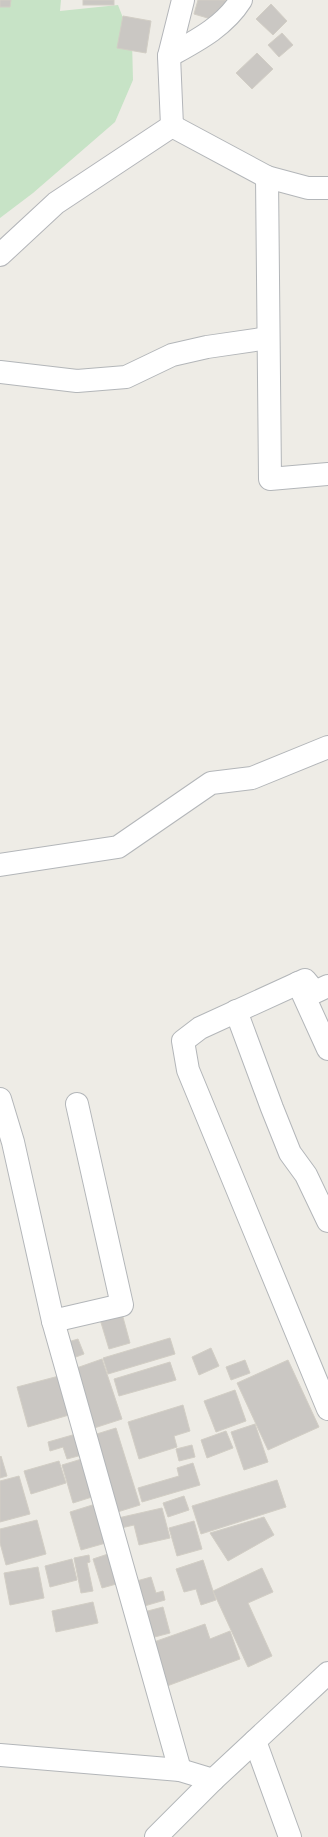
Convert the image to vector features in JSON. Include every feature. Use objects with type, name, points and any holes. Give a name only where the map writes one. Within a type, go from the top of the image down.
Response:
[{"type":"street","points":[[172,126],[169,56],[183,0]]},
{"type":"street","points":[[169,56],[209,33],[234,12],[242,0]]},
{"type":"street","points":[[172,126],[267,178],[308,188],[328,188]]},
{"type":"street","points":[[0,255],[56,202],[172,126]]},
{"type":"street","points":[[267,178],[270,480],[328,474]]},
{"type":"street","points":[[0,372],[77,380],[126,377],[172,355],[207,347],[268,338]]},
{"type":"street","points":[[0,868],[0,865],[118,847],[211,783],[252,778],[328,746]]},
{"type":"street","points":[[328,986],[315,992],[305,980],[200,1028],[183,1041],[188,1070],[328,1409]]},
{"type":"street","points":[[298,983],[328,1049]]},
{"type":"street","points":[[236,1011],[290,1153],[306,1175],[328,1221]]},
{"type":"street","points":[[0,1099],[13,1142],[53,1321],[180,1770]]},
{"type":"street","points":[[53,1321],[122,1305],[77,1104]]},
{"type":"street","points":[[156,1837],[213,1780],[328,1673]]},
{"type":"street","points":[[255,1741],[290,1837]]},
{"type":"street","points":[[0,1755],[180,1770],[213,1780]]},
{"type":"green space","points":[[0,0],[61,0],[60,11],[118,5],[132,41],[133,80],[115,122],[33,193],[0,218]]},
{"type":"building","points":[[0,0],[11,0],[10,7],[0,7]]},
{"type":"building","points":[[83,0],[114,0],[114,5],[83,5]]},
{"type":"building","points":[[198,0],[228,1],[211,19],[194,14]]},
{"type":"building","points":[[271,4],[287,21],[273,35],[256,19]]},
{"type":"building","points":[[123,16],[151,21],[146,53],[117,48]]},
{"type":"building","points":[[282,33],[293,45],[279,57],[268,45]]},
{"type":"building","points":[[257,53],[273,69],[252,89],[236,73]]},
{"type":"building","points":[[121,1310],[130,1343],[109,1349],[99,1316]]},
{"type":"building","points":[[170,1338],[175,1354],[108,1374],[103,1358]]},
{"type":"building","points":[[78,1339],[84,1354],[73,1358],[68,1342]]},
{"type":"building","points":[[211,1348],[219,1366],[199,1375],[192,1357]]},
{"type":"building","points":[[102,1359],[122,1419],[88,1430],[68,1371]]},
{"type":"building","points":[[245,1360],[250,1373],[231,1380],[226,1367]]},
{"type":"building","points":[[288,1360],[319,1427],[268,1450],[237,1383]]},
{"type":"building","points":[[170,1362],[176,1380],[119,1396],[114,1379]]},
{"type":"building","points":[[59,1376],[69,1415],[28,1427],[17,1387]]},
{"type":"building","points":[[235,1390],[246,1421],[216,1432],[204,1401]]},
{"type":"building","points":[[183,1405],[190,1431],[174,1436],[177,1447],[139,1459],[128,1422]]},
{"type":"building","points":[[255,1424],[268,1462],[244,1470],[231,1432]]},
{"type":"building","points":[[116,1428],[140,1505],[111,1514],[87,1437]]},
{"type":"building","points":[[226,1431],[233,1448],[207,1458],[201,1440]]},
{"type":"building","points":[[76,1434],[82,1455],[67,1459],[63,1447],[50,1451],[48,1442]]},
{"type":"building","points":[[192,1445],[195,1457],[179,1461],[176,1449]]},
{"type":"building","points":[[1,1456],[7,1476],[0,1478],[0,1457]]},
{"type":"building","points":[[85,1458],[95,1496],[73,1503],[62,1465]]},
{"type":"building","points":[[59,1461],[66,1483],[31,1494],[24,1471]]},
{"type":"building","points":[[193,1463],[200,1485],[142,1502],[138,1488],[179,1476],[177,1468]]},
{"type":"building","points":[[19,1476],[30,1514],[0,1522],[0,1481]]},
{"type":"building","points":[[277,1480],[286,1507],[201,1534],[192,1506]]},
{"type":"building","points":[[184,1496],[189,1510],[168,1517],[163,1503]]},
{"type":"building","points":[[102,1502],[113,1541],[81,1550],[70,1512]]},
{"type":"building","points":[[162,1508],[170,1538],[139,1545],[134,1525],[121,1528],[118,1518]]},
{"type":"building","points":[[264,1517],[274,1535],[228,1561],[210,1533]]},
{"type":"building","points":[[37,1520],[46,1554],[6,1565],[0,1543],[0,1529]]},
{"type":"building","points":[[194,1521],[202,1549],[177,1556],[169,1528]]},
{"type":"building","points":[[111,1553],[120,1583],[102,1588],[93,1559]]},
{"type":"building","points":[[89,1555],[90,1562],[87,1563],[93,1591],[81,1593],[74,1558]]},
{"type":"building","points":[[72,1559],[77,1580],[50,1587],[45,1566]]},
{"type":"building","points":[[203,1560],[216,1600],[201,1605],[196,1589],[184,1592],[176,1569]]},
{"type":"building","points":[[38,1567],[44,1598],[10,1605],[4,1573]]},
{"type":"building","points":[[262,1568],[273,1592],[248,1603],[272,1656],[248,1667],[213,1591]]},
{"type":"building","points":[[151,1577],[156,1593],[163,1591],[165,1600],[141,1607],[133,1582]]},
{"type":"building","points":[[93,1602],[98,1623],[56,1632],[52,1611]]},
{"type":"building","points":[[163,1607],[170,1633],[147,1639],[140,1613]]},
{"type":"building","points":[[205,1624],[210,1639],[230,1631],[240,1659],[167,1686],[151,1643]]}]
